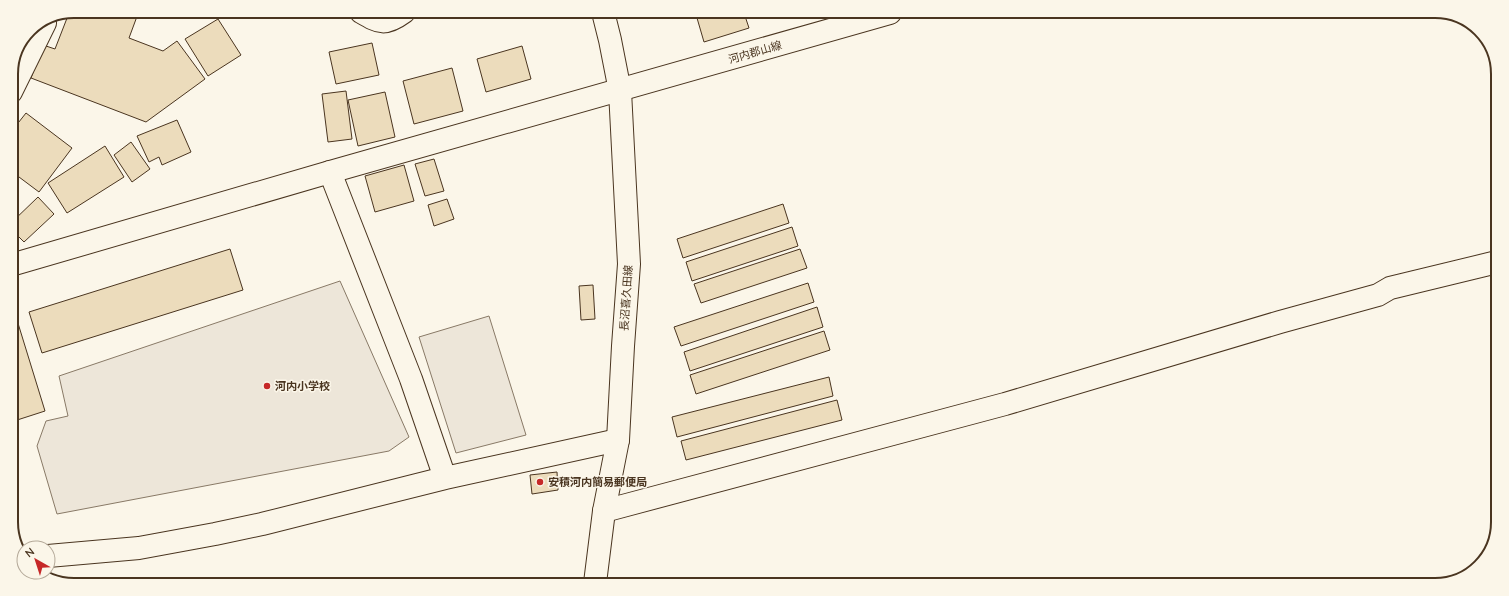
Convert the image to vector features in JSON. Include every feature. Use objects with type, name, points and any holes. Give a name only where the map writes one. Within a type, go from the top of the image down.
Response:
[{"type":"street","points":[[372,18],[383,22],[396,18]]},
{"type":"street","name":"長沼喜久田線","points":[[596,578],[604,511],[618,440],[629,264],[620,91],[604,18]]},
{"type":"street","name":"河内郡山線","points":[[18,263],[330,172],[620,91],[873,18]]},
{"type":"street","points":[[18,78],[43,27]]},
{"type":"street","points":[[330,172],[411,379],[445,478]]},
{"type":"street","points":[[604,511],[1005,404],[1272,324],[1378,295],[1390,288],[1491,263]]},
{"type":"street","points":[[56,555],[139,548],[215,534],[262,524],[445,478],[618,440]]},
{"type":"shaded area","points":[[340,281],[409,437],[389,451],[57,514],[37,446],[46,421],[68,416],[59,376]]},
{"type":"shaded area","points":[[489,316],[526,435],[456,453],[419,337]]},
{"type":"building","points":[[136,18],[129,38],[163,51],[177,41],[205,79],[146,122],[31,78],[43,45],[55,49],[67,19]]},
{"type":"building","points":[[697,18],[746,18],[749,28],[704,42]]},
{"type":"building","points":[[218,19],[241,55],[208,76],[185,39]]},
{"type":"building","points":[[372,43],[379,75],[336,84],[329,52]]},
{"type":"building","points":[[522,46],[531,79],[486,92],[477,59]]},
{"type":"building","points":[[452,68],[463,111],[414,124],[403,81]]},
{"type":"building","points":[[346,91],[352,139],[328,142],[322,94]]},
{"type":"building","points":[[385,92],[395,137],[358,146],[348,100]]},
{"type":"building","points":[[26,113],[72,148],[39,192],[18,176],[18,123]]},
{"type":"building","points":[[177,120],[191,152],[162,165],[159,157],[149,162],[137,136]]},
{"type":"building","points":[[131,142],[150,169],[132,182],[114,155]]},
{"type":"building","points":[[105,146],[124,177],[67,213],[48,183]]},
{"type":"building","points":[[434,159],[444,191],[425,196],[415,164]]},
{"type":"building","points":[[404,165],[414,201],[375,212],[365,176]]},
{"type":"building","points":[[38,197],[54,214],[24,242],[18,236],[18,216]]},
{"type":"building","points":[[447,199],[454,219],[434,226],[428,205]]},
{"type":"building","points":[[783,204],[789,223],[683,258],[677,239]]},
{"type":"building","points":[[792,227],[798,246],[692,281],[686,262]]},
{"type":"building","points":[[230,249],[243,290],[42,353],[29,312]]},
{"type":"building","points":[[800,249],[807,268],[701,303],[694,284]]},
{"type":"building","points":[[808,283],[814,302],[681,346],[674,327]]},
{"type":"building","points":[[593,285],[595,319],[581,320],[579,286]]},
{"type":"building","points":[[817,307],[823,327],[690,371],[684,352]]},
{"type":"building","points":[[18,323],[45,411],[18,420]]},
{"type":"building","points":[[824,331],[830,350],[696,394],[690,375]]},
{"type":"building","points":[[829,377],[833,396],[677,437],[672,417]]},
{"type":"building","points":[[837,400],[842,420],[686,460],[681,441]]},
{"type":"building","points":[[557,472],[558,490],[532,494],[530,475]]},
{"type":"place","name":"河内小学校","points":[[267,386]]},
{"type":"place","name":"安積河内簡易郵便局","points":[[540,482]]}]
